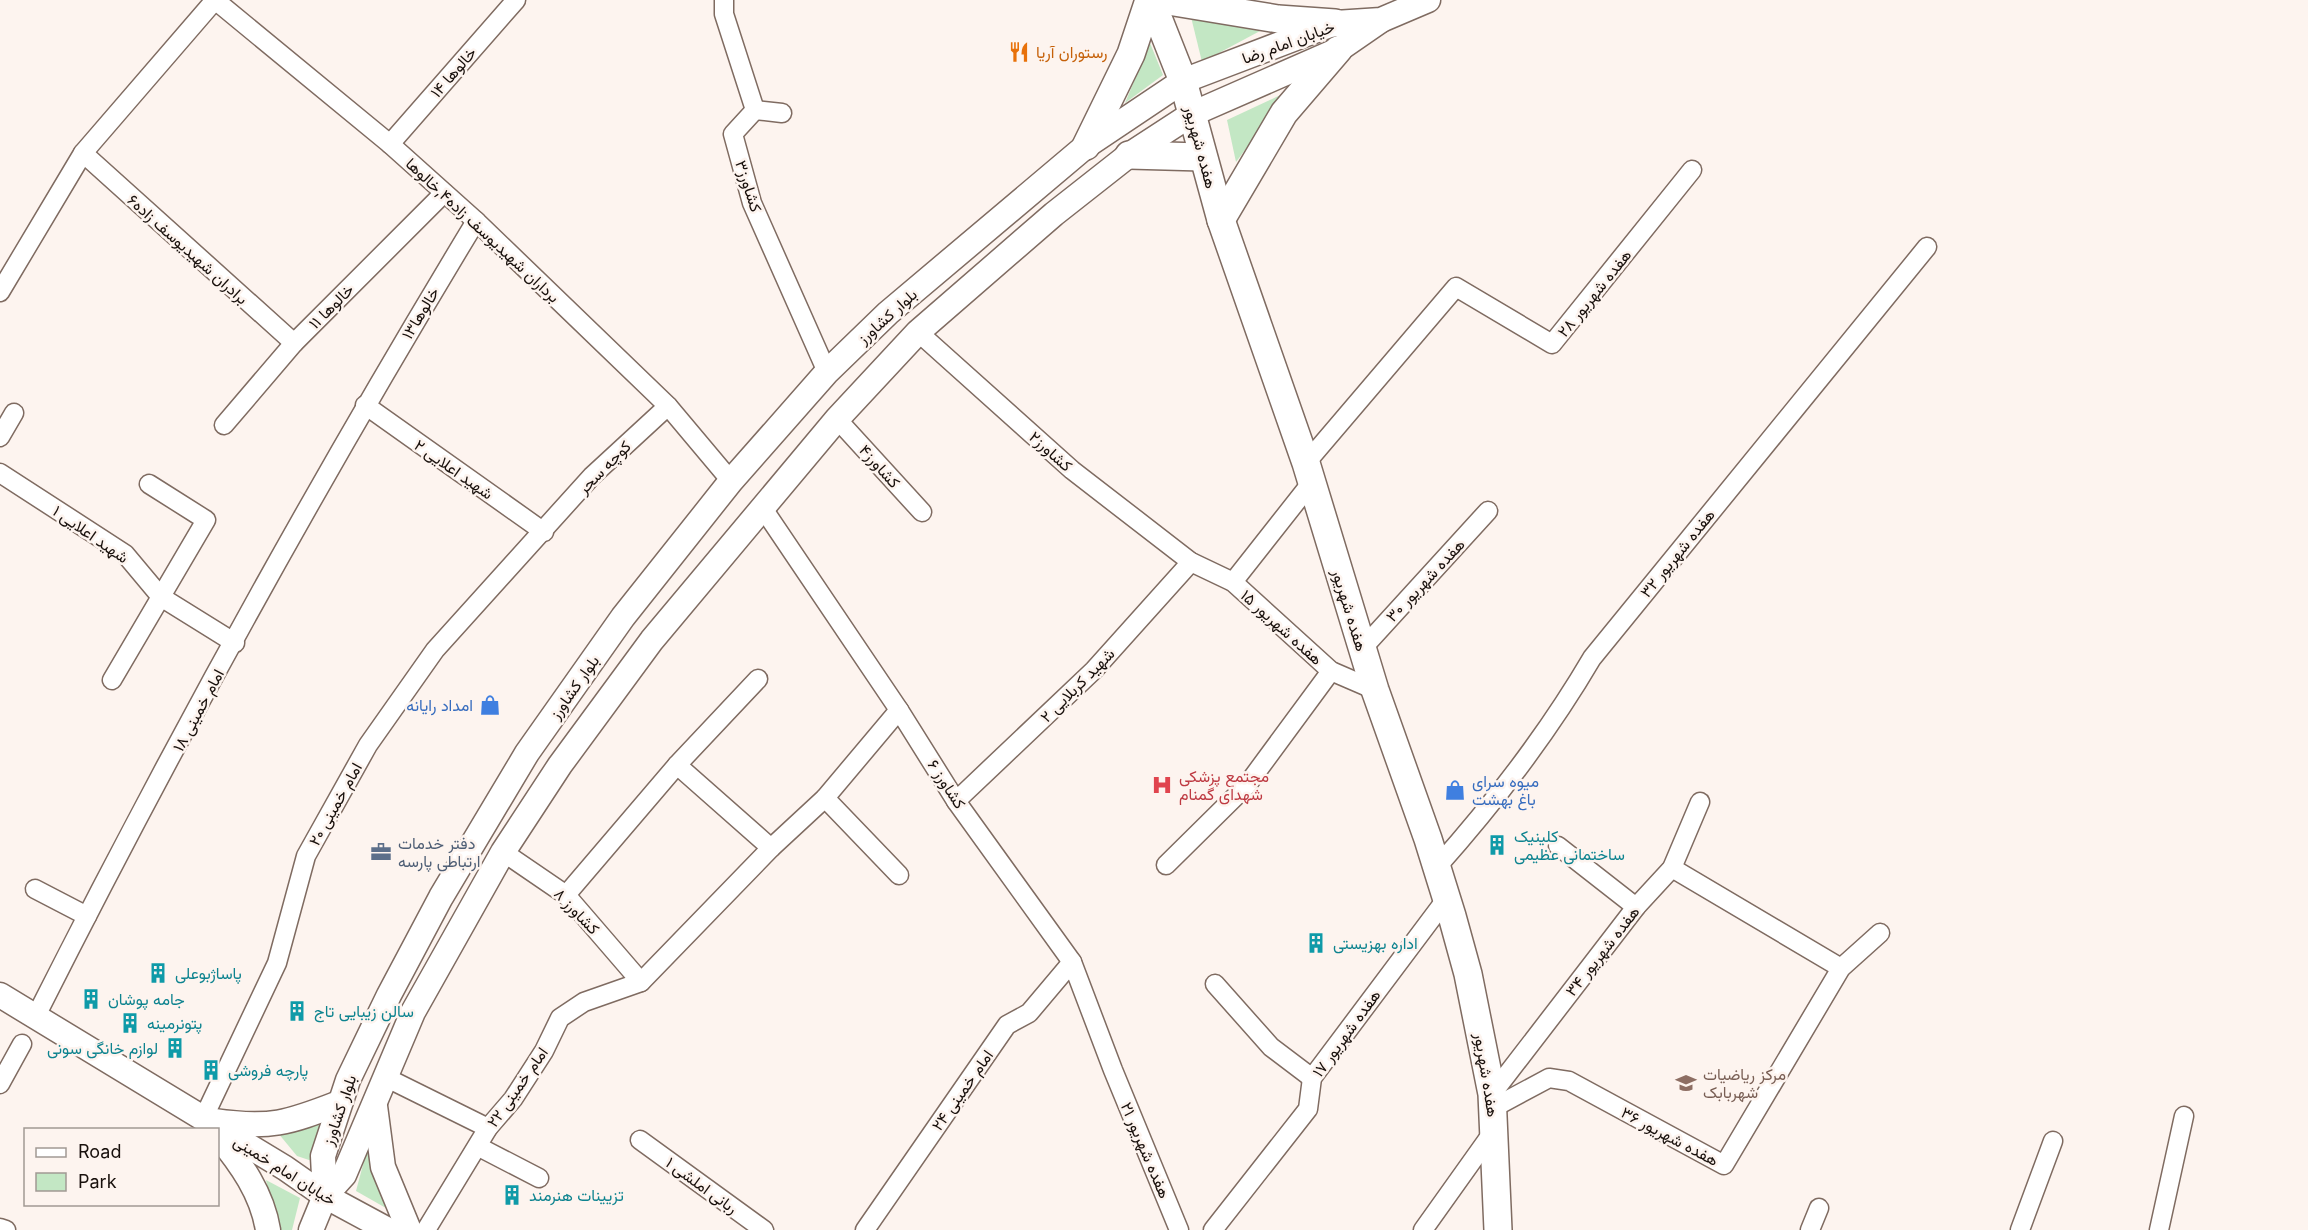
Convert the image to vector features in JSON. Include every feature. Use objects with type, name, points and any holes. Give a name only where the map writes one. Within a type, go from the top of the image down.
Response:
[{"type":"main road","name":"هفده شهریور","points":[[1150,0],[1183,81],[1221,220],[1308,473],[1375,690],[1447,898],[1468,974],[1493,1110],[1498,1230]]},
{"type":"main road","points":[[1150,0],[1131,54],[1094,139],[1126,158],[1169,154],[1202,157]]},
{"type":"main road","points":[[1162,0],[1278,20],[1335,23]]},
{"type":"main road","name":"خیابان امام رضا","points":[[1183,81],[1335,23],[1381,20],[1428,0]]},
{"type":"main road","name":"بلوار کشاورز","points":[[325,1196],[344,1175],[413,1012],[503,852],[560,765],[652,640],[837,419],[918,332],[1053,214],[1126,158],[1192,114],[1338,50],[1381,20]]},
{"type":"main road","points":[[1221,220],[1284,113],[1338,50]]},
{"type":"main road","name":"بلوار کشاورز","points":[[325,1196],[323,1156],[339,1103],[389,995],[441,897],[527,753],[623,617],[731,481],[827,372],[888,313],[1094,139],[1183,81]]},
{"type":"main road","name":"خیابان امام خمینی","points":[[0,994],[211,1128]]},
{"type":"main road","points":[[348,1080],[379,1091],[383,1167],[409,1230]]},
{"type":"main road","points":[[211,1128],[275,1125],[339,1103]]},
{"type":"main road","name":"خیابان امام خمینی","points":[[219,1132],[285,1168],[325,1196],[388,1230]]},
{"type":"main road","points":[[219,1138],[236,1158],[257,1192],[268,1230]]},
{"type":"main road","points":[[311,1230],[325,1196]]},
{"type":"street","name":"برداران شهیدیوسف زاده۴,خالوها","points":[[215,0],[390,144],[476,221],[668,406],[731,481]]},
{"type":"street","points":[[0,292],[83,153],[215,0]]},
{"type":"street","name":"خالوها ۱۴","points":[[390,144],[516,0]]},
{"type":"street","points":[[724,0],[724,14],[755,110],[782,113]]},
{"type":"street","name":"کشاورز۳","points":[[755,110],[733,134],[752,203],[827,372]]},
{"type":"street","name":"برادران شهیدیوسف زاده۶","points":[[83,153],[294,343]]},
{"type":"street","name":"هفده شهریور ۲۸","points":[[1308,473],[1456,287],[1552,344],[1692,170]]},
{"type":"street","name":"خالوها ۱۱","points":[[224,425],[294,343],[444,193]]},
{"type":"street","name":"خالوها۱۳","points":[[365,405],[476,221]]},
{"type":"street","name":"هفده شهریور ۳۲","points":[[1437,867],[1469,832],[1509,779],[1574,689],[1592,658],[1927,247]]},
{"type":"street","name":"کشاورز۲","points":[[918,332],[1072,470],[1191,562]]},
{"type":"street","name":"شهید اعلایی ۲","points":[[365,405],[544,532]]},
{"type":"street","name":"امام خمینی ۱۸","points":[[36,1016],[87,916],[365,405]]},
{"type":"street","name":"کوچه سحر","points":[[544,532],[592,476],[668,406]]},
{"type":"street","points":[[0,437],[14,413]]},
{"type":"street","name":"کشاورز۴","points":[[837,419],[922,512]]},
{"type":"street","name":"شهید اعلایی ۱","points":[[0,473],[125,554],[161,597],[235,643]]},
{"type":"street","points":[[1233,582],[1308,473]]},
{"type":"street","points":[[112,680],[206,520],[149,484]]},
{"type":"street","name":"کشاورز ۶","points":[[762,507],[899,710],[956,801],[1072,962],[1113,1070]]},
{"type":"street","name":"هفده شهریور ۳۰","points":[[1362,649],[1488,511]]},
{"type":"street","name":"امام خمینی ۲۰","points":[[211,1128],[277,963],[306,856],[368,745],[435,650],[544,532]]},
{"type":"street","name":"هفده شهریور ۱۵","points":[[1191,562],[1233,582],[1331,671],[1375,690]]},
{"type":"street","name":"شهید کربلایی ۲","points":[[956,801],[1094,670],[1191,562]]},
{"type":"street","points":[[1166,865],[1247,785],[1331,671]]},
{"type":"street","points":[[566,895],[677,765],[758,679]]},
{"type":"street","points":[[641,981],[771,848],[825,798],[899,710]]},
{"type":"street","points":[[677,765],[771,848]]},
{"type":"street","points":[[825,798],[900,875]]},
{"type":"street","name":"هفده شهریور ۳۴","points":[[1423,1230],[1493,1110],[1636,907],[1672,868],[1700,802]]},
{"type":"street","points":[[1558,846],[1636,907]]},
{"type":"street","name":"کشاورز ۸","points":[[503,852],[566,895],[641,981]]},
{"type":"street","points":[[1672,868],[1841,968]]},
{"type":"street","points":[[35,889],[87,916]]},
{"type":"street","name":"هفده شهریور ۱۷","points":[[1213,1230],[1308,1109],[1312,1078],[1447,898]]},
{"type":"street","name":"هفده شهریور ۳۶","points":[[1493,1110],[1549,1078],[1569,1082],[1724,1165],[1841,968],[1880,933]]},
{"type":"street","name":"امام خمینی ۲۴","points":[[865,1230],[1007,1025],[1029,1013],[1072,962]]},
{"type":"street","name":"امام خمینی ۲۲","points":[[426,1230],[479,1147],[488,1128],[513,1099],[544,1051],[560,1018],[584,1002],[641,981]]},
{"type":"street","points":[[1215,984],[1271,1047],[1312,1078]]},
{"type":"street","points":[[0,1084],[22,1044]]},
{"type":"street","name":"هفده شهریور ۲۱","points":[[1113,1070],[1179,1230]]},
{"type":"street","points":[[379,1091],[488,1128]]},
{"type":"street","points":[[2159,1230],[2184,1116]]},
{"type":"street","name":"ربانی املشی ۱","points":[[640,1140],[764,1230]]},
{"type":"street","points":[[2020,1230],[2053,1142]]},
{"type":"street","points":[[479,1147],[539,1178]]},
{"type":"street","points":[[1810,1230],[1819,1208]]},
{"type":"street","points":[[0,1227],[6,1230]]},
{"type":"green space","points":[[1191,17],[1260,31],[1202,62]]},
{"type":"green space","points":[[1150,43],[1163,75],[1125,103]]},
{"type":"green space","points":[[1289,91],[1236,162],[1227,120]]},
{"type":"green space","points":[[321,1120],[312,1161],[297,1156],[278,1133]]},
{"type":"green space","points":[[368,1146],[393,1212],[356,1191]]},
{"type":"green space","points":[[266,1180],[300,1198],[292,1230],[277,1230]]},
{"type":"place","name":"رستوران آریا","points":[[1019,52]]},
{"type":"place","name":"امداد رایانه","points":[[490,705]]},
{"type":"place","name":"مجتمع پزشکی شهدای گمنام","points":[[1162,785]]},
{"type":"place","name":"میوه سرای باغ بهشت","points":[[1455,790]]},
{"type":"place","name":"کلینیک ساختمانی عظیمی","points":[[1497,845]]},
{"type":"place","name":"دفتر خدمات ارتباطی پارسه","points":[[381,852]]},
{"type":"place","name":"اداره بهزیستی","points":[[1316,943]]},
{"type":"place","name":"پاساژبوعلی","points":[[158,973]]},
{"type":"place","name":"جامه پوشان","points":[[91,999]]},
{"type":"place","name":"سالن زیبایی تاج","points":[[297,1011]]},
{"type":"place","name":"پتونرمینه","points":[[130,1023]]},
{"type":"place","name":"لوازم خانگی سونی","points":[[175,1048]]},
{"type":"place","name":"پارچه فروشی","points":[[211,1070]]},
{"type":"place","name":"مرکز ریاضیات شهربابک","points":[[1686,1083]]},
{"type":"place","name":"تزیینات هنرمند","points":[[512,1195]]}]
